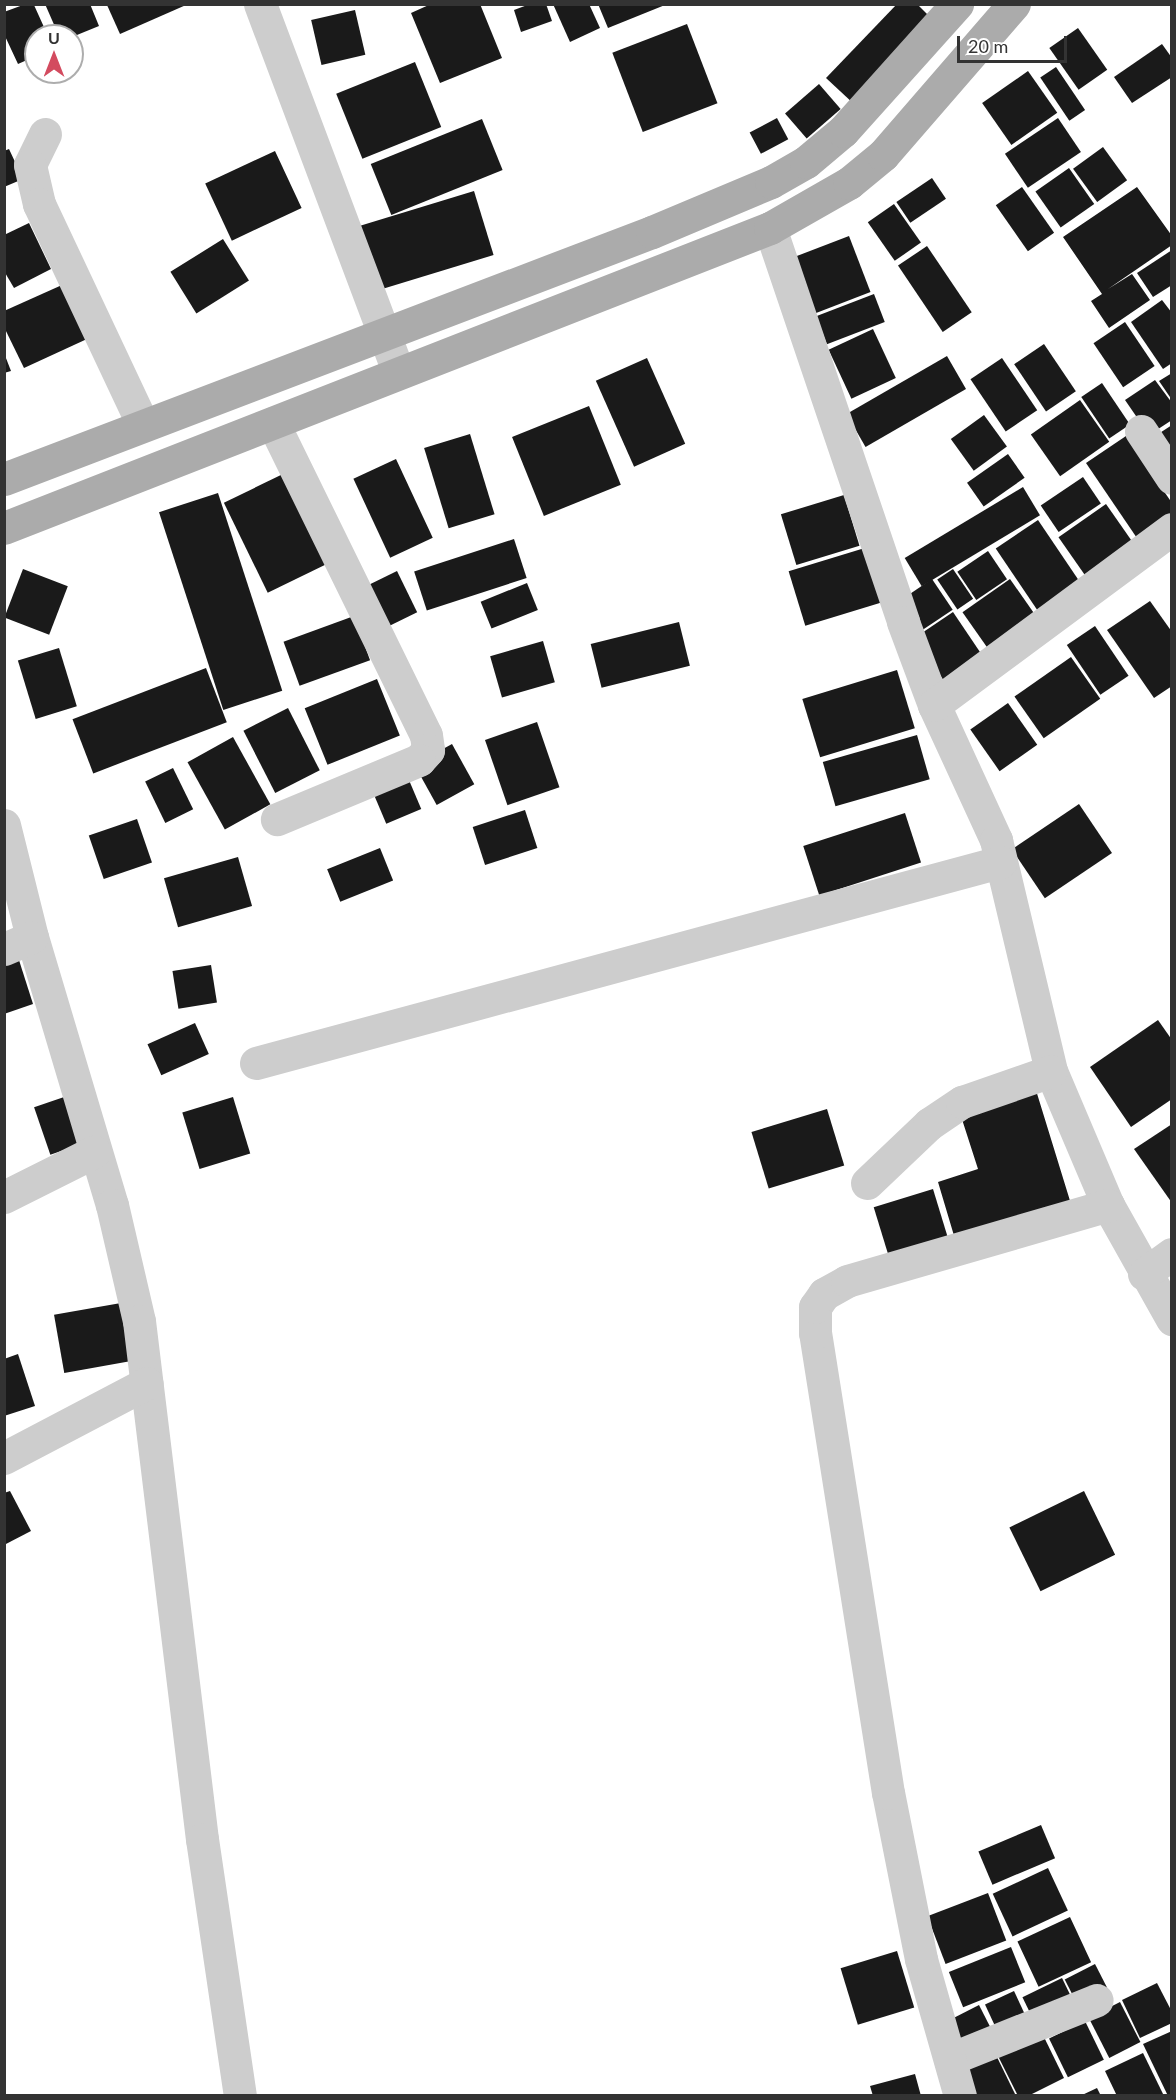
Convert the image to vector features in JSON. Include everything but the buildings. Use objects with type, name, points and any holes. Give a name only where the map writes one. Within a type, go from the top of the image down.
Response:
[{"type":"main road","points":[[4,479],[383,332],[734,200],[806,162],[843,131],[957,4]]},
{"type":"main road","points":[[4,528],[770,228],[849,183],[883,155],[1014,4]]},
{"type":"street","points":[[260,4],[399,373]]},
{"type":"street","points":[[45,134],[30,165],[39,204],[143,425]]},
{"type":"street","points":[[770,228],[934,705],[981,804],[1000,862],[1051,1071],[1108,1206],[1144,1274],[1172,1319]]},
{"type":"street","points":[[273,423],[426,735],[428,750],[419,760],[278,819]]},
{"type":"street","points":[[1141,430],[1172,477]]},
{"type":"street","points":[[934,705],[1172,529]]},
{"type":"street","points":[[4,825],[18,943],[94,1152],[126,1260],[147,1383],[202,1839],[240,2096]]},
{"type":"street","points":[[256,1063],[1000,862]]},
{"type":"street","points":[[867,1183],[929,1124],[962,1102],[1051,1071]]},
{"type":"street","points":[[4,1197],[94,1152]]},
{"type":"street","points":[[960,2096],[921,1959],[888,1793],[815,1333],[815,1307],[824,1294],[847,1281],[1108,1206]]},
{"type":"street","points":[[1144,1274],[1172,1254]]},
{"type":"street","points":[[4,1458],[147,1383]]},
{"type":"street","points":[[950,2059],[1097,2000]]}]
